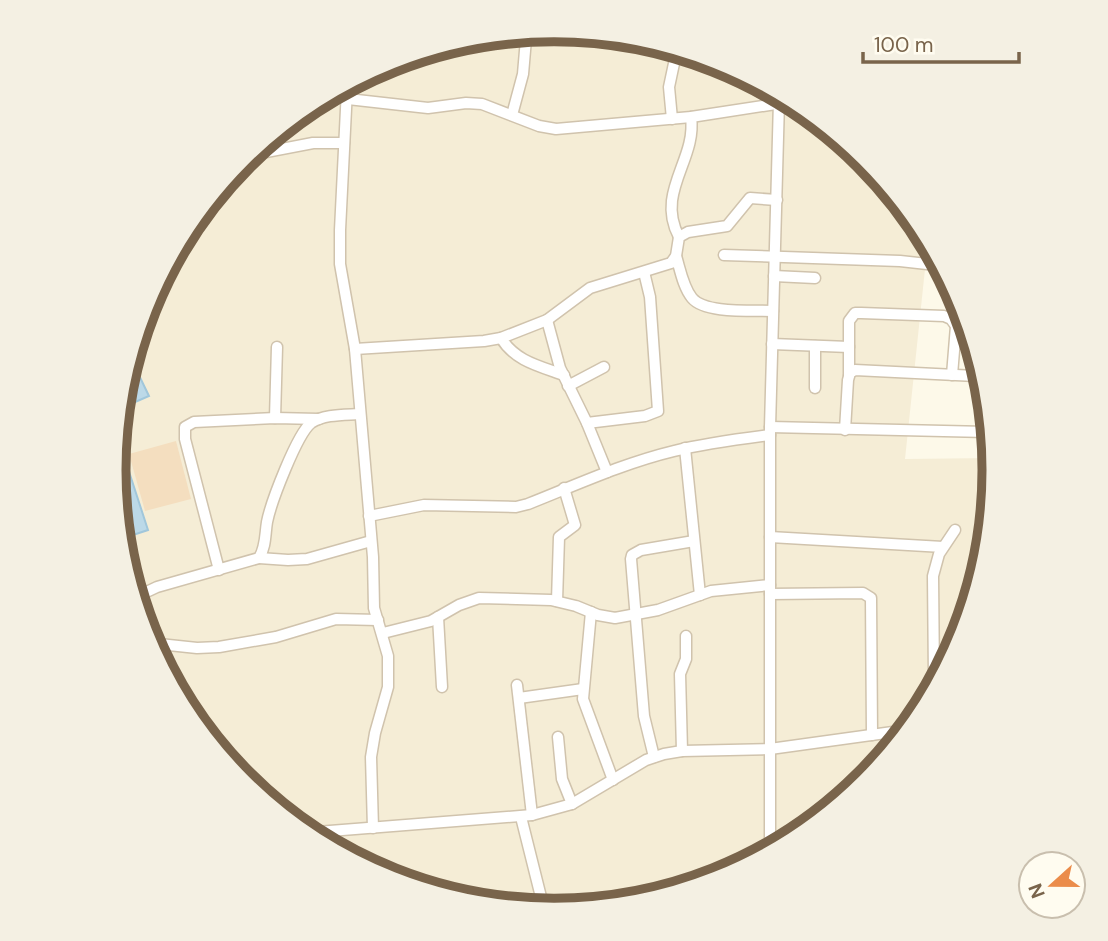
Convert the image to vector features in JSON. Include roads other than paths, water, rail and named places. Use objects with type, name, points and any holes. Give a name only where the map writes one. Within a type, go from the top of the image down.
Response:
[{"type":"street","points":[[512,115],[523,74],[526,43]]},
{"type":"street","points":[[672,119],[669,87],[675,60]]},
{"type":"street","points":[[349,94],[428,108],[475,103],[556,129],[691,117],[774,103]]},
{"type":"street","points":[[348,95],[339,248],[355,349],[372,541],[373,595],[388,656],[388,687],[372,744],[373,828]]},
{"type":"street","points":[[770,841],[770,431],[780,106]]},
{"type":"street","points":[[355,349],[500,338],[547,320],[583,291],[671,263],[676,256],[679,237],[672,221],[672,196],[690,141],[691,117]]},
{"type":"street","points":[[267,152],[313,143],[344,143]]},
{"type":"street","points":[[679,237],[688,232],[727,226],[750,198],[778,200]]},
{"type":"street","points":[[724,255],[930,265]]},
{"type":"street","points":[[676,256],[689,293],[697,302],[721,309],[773,311]]},
{"type":"street","points":[[587,423],[645,416],[658,411],[650,297],[644,272]]},
{"type":"street","points":[[774,276],[815,278]]},
{"type":"street","points":[[845,430],[849,321],[855,313],[951,318],[956,326],[952,375]]},
{"type":"street","points":[[547,320],[566,381],[607,472]]},
{"type":"street","points":[[500,338],[510,351],[521,359],[566,381],[604,367]]},
{"type":"street","points":[[772,344],[849,347]]},
{"type":"street","points":[[275,418],[277,346]]},
{"type":"street","points":[[815,346],[815,388]]},
{"type":"street","points":[[849,375],[860,370],[972,376]]},
{"type":"street","points":[[219,569],[185,439],[185,427],[194,422],[320,419],[359,414]]},
{"type":"street","points":[[259,558],[264,546],[267,520],[282,478],[305,429],[320,419]]},
{"type":"street","points":[[369,516],[424,505],[528,504],[607,472],[685,448],[770,431],[981,432]]},
{"type":"street","points":[[685,448],[699,595]]},
{"type":"street","points":[[557,601],[559,537],[575,525],[564,488]]},
{"type":"street","points":[[934,668],[934,566],[955,530]]},
{"type":"street","points":[[770,537],[943,547]]},
{"type":"street","points":[[144,593],[156,587],[259,558],[307,559],[372,541]]},
{"type":"street","points":[[654,757],[644,716],[634,615],[632,555],[640,550],[694,541]]},
{"type":"street","points":[[383,633],[438,617],[479,597],[557,601],[615,618],[658,610],[699,595],[727,589],[863,593],[871,597],[872,735]]},
{"type":"street","points":[[591,612],[583,689],[585,707],[613,780]]},
{"type":"street","points":[[438,617],[442,687]]},
{"type":"street","points":[[163,644],[219,647],[276,637],[336,619],[377,620]]},
{"type":"street","points":[[682,751],[680,674],[686,659],[686,636]]},
{"type":"street","points":[[517,685],[532,815]]},
{"type":"street","points":[[519,698],[583,689]]},
{"type":"street","points":[[323,832],[521,817],[572,804],[654,757],[682,751],[770,749],[893,732]]},
{"type":"street","points":[[558,737],[562,779],[572,804]]},
{"type":"street","points":[[521,817],[541,899]]},
{"type":"water","points":[[137,372],[149,396],[131,404]]},
{"type":"water","points":[[125,460],[148,530],[131,536],[126,499]]}]
